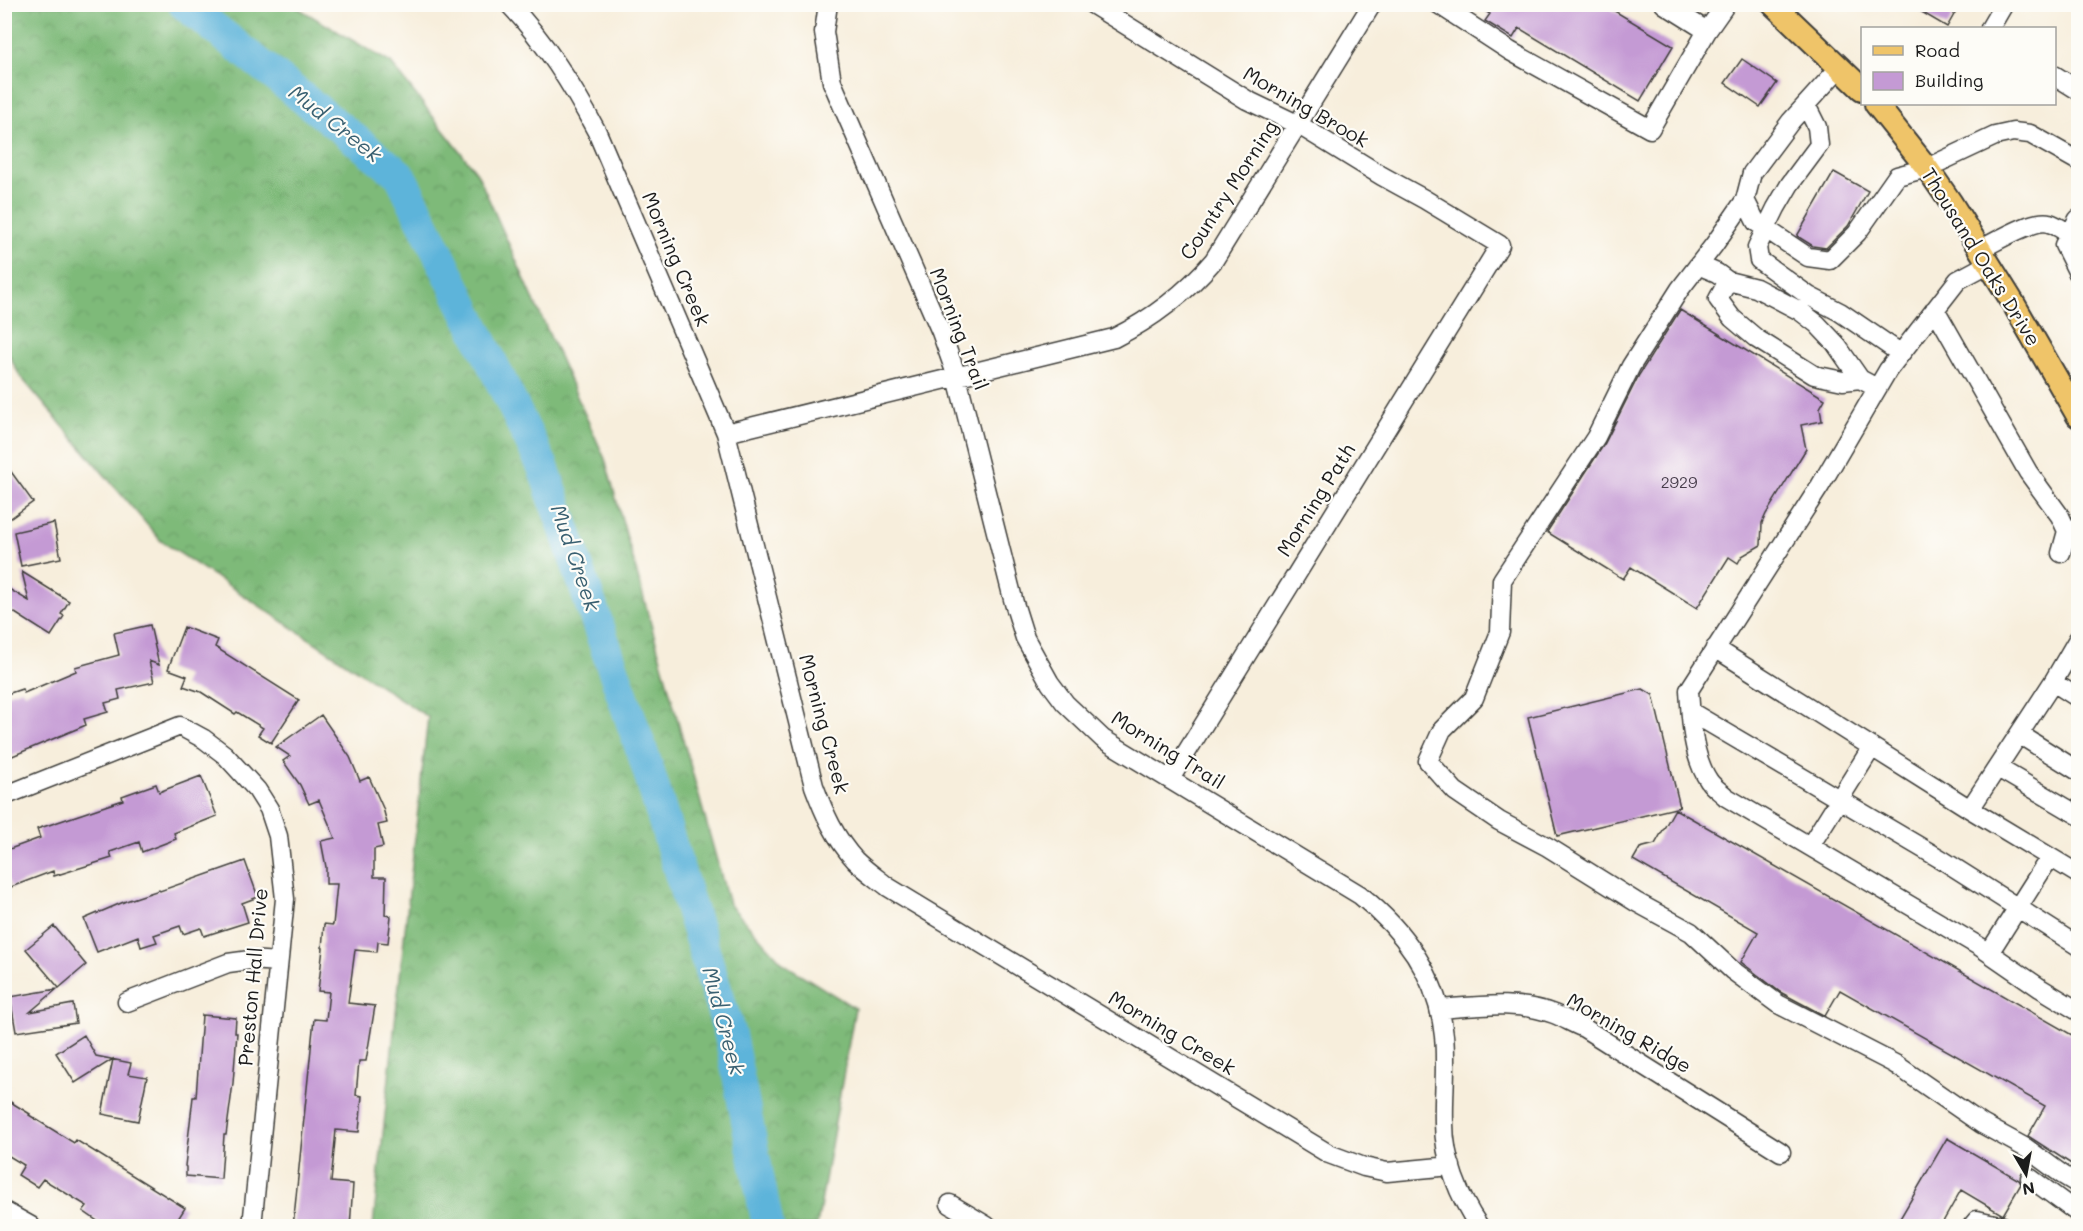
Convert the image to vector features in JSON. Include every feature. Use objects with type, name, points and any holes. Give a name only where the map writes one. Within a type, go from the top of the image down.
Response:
[{"type":"main road","points":[[1773,4],[1861,87]]},
{"type":"main road","name":"Thousand Oaks Drive","points":[[1877,105],[1927,168],[2012,301],[2079,416]]},
{"type":"street","name":"Morning Creek","points":[[509,4],[551,53],[597,132],[726,433],[814,786],[835,834],[856,861],[888,887],[1329,1154],[1364,1167],[1387,1172],[1451,1166]]},
{"type":"street","name":"Morning Trail","points":[[828,4],[824,32],[832,82],[941,332],[957,377],[1014,603],[1025,638],[1036,661],[1065,703],[1083,722],[1118,749],[1360,895],[1379,910],[1401,933],[1431,982],[1439,1009],[1444,1038],[1444,1126],[1451,1166],[1466,1207],[1479,1227]]},
{"type":"street","name":"Morning Brook","points":[[1092,4],[1247,100],[1299,125],[1382,177],[1424,199],[1500,245]]},
{"type":"street","name":"Country Morning","points":[[726,433],[1114,338],[1158,313],[1186,291],[1214,260],[1372,4]]},
{"type":"street","points":[[1438,4],[1510,51],[1650,129],[1707,31],[1726,4]]},
{"type":"street","points":[[1664,4],[1707,31]]},
{"type":"street","points":[[1991,27],[2004,4]]},
{"type":"street","points":[[1840,67],[1791,121],[1752,173],[1744,200],[1680,289],[1631,366],[1596,437],[1502,580],[1500,632],[1474,698],[1442,729],[1428,761],[1455,791],[1499,821],[1548,847],[1636,902],[1691,932],[1732,970],[1778,1004],[1895,1064],[1982,1124],[2026,1148],[2079,1184]]},
{"type":"street","points":[[2056,76],[2079,90]]},
{"type":"street","points":[[1806,105],[1817,127],[1819,145],[1785,192],[1756,248],[1759,260],[1809,296],[1840,312],[1900,353]]},
{"type":"street","points":[[1744,200],[1756,222],[1808,256],[1830,260],[1857,233],[1897,176],[1927,168],[1995,136],[2013,132],[2030,134],[2079,161]]},
{"type":"street","points":[[2079,219],[2074,237],[2064,244],[2079,273]]},
{"type":"street","points":[[2074,237],[2049,222],[2037,222],[1984,257],[1958,280],[1900,353],[1877,388],[1857,425],[1767,572],[1689,690],[1690,712],[1698,758],[1709,781],[1726,797],[1989,953],[2079,1011]]},
{"type":"street","name":"Morning Path","points":[[1170,779],[1500,245]]},
{"type":"street","points":[[1698,265],[1718,273],[1728,282],[1756,288],[1800,311],[1817,324],[1834,343],[1860,379],[1877,388]]},
{"type":"street","points":[[1728,282],[1718,299],[1732,318],[1757,339],[1814,375],[1843,381],[1860,379]]},
{"type":"street","points":[[1935,309],[2028,472],[2060,516],[2067,531],[2061,553]]},
{"type":"street","points":[[1970,809],[2079,639]]},
{"type":"street","points":[[1715,648],[1970,809],[2079,874]]},
{"type":"street","points":[[2053,682],[2079,698]]},
{"type":"street","points":[[1690,712],[1944,861],[2079,946]]},
{"type":"street","name":"Preston Hall Drive","points":[[4,796],[180,726],[219,750],[256,790],[268,809],[278,836],[285,900],[252,1227]]},
{"type":"street","points":[[2019,734],[2079,771]]},
{"type":"street","points":[[1810,846],[1872,747]]},
{"type":"street","points":[[1998,768],[2079,815]]},
{"type":"street","points":[[1989,953],[2050,857]]},
{"type":"street","points":[[127,1002],[228,963],[250,960],[278,962]]},
{"type":"street","name":"Morning Ridge","points":[[1439,1009],[1502,1004],[1553,1014],[1584,1028],[1781,1152]]},
{"type":"street","points":[[2030,1178],[2079,1213]]},
{"type":"street","points":[[951,1204],[987,1227]]},
{"type":"street","points":[[4,1211],[30,1227]]},
{"type":"street","points":[[1972,1227],[1977,1220],[2003,1227]]},
{"type":"green space","points":[[4,5],[293,5],[391,63],[477,173],[605,459],[729,904],[784,964],[855,1008],[817,1226],[373,1226],[428,717],[161,541],[20,376],[4,346]]},
{"type":"building","points":[[1474,4],[1603,4],[1673,46],[1640,101],[1519,28],[1513,38],[1485,21],[1490,14]]},
{"type":"building","points":[[1908,4],[1960,4],[1947,27]]},
{"type":"building","points":[[1742,59],[1777,83],[1760,107],[1725,83]]},
{"type":"building","points":[[1834,172],[1868,191],[1848,226],[1826,248],[1813,246],[1797,236]]},
{"type":"building","points":[[1680,310],[1825,399],[1820,408],[1822,421],[1801,425],[1806,449],[1766,514],[1762,523],[1761,545],[1742,556],[1738,563],[1729,557],[1697,608],[1631,567],[1623,579],[1547,532],[1605,443],[1639,375]]},
{"type":"building","points":[[4,462],[33,502],[4,523]]},
{"type":"building","points":[[54,523],[61,558],[21,566],[14,532]]},
{"type":"building","points":[[22,572],[69,601],[61,614],[64,616],[51,636],[4,606],[4,586],[29,601]]},
{"type":"building","points":[[150,625],[159,665],[149,661],[154,682],[118,690],[120,699],[105,703],[108,712],[84,719],[86,725],[10,757],[4,742],[4,695],[22,689],[24,693],[76,671],[75,667],[119,655],[114,633]]},
{"type":"building","points":[[184,627],[218,640],[215,647],[299,700],[271,743],[258,735],[263,728],[237,712],[235,714],[201,692],[183,686],[187,676],[168,669]]},
{"type":"building","points":[[1643,689],[1653,695],[1680,807],[1557,836],[1528,717]]},
{"type":"building","points":[[321,715],[350,757],[360,781],[369,777],[387,823],[378,825],[383,847],[374,849],[374,877],[386,877],[385,915],[391,916],[388,943],[378,942],[377,952],[355,950],[348,1003],[375,1006],[366,1061],[359,1061],[356,1095],[362,1096],[359,1132],[336,1130],[331,1182],[353,1184],[350,1227],[293,1227],[314,1019],[326,1020],[329,992],[318,991],[324,924],[333,925],[337,884],[326,884],[326,867],[321,841],[335,838],[319,800],[309,804],[300,785],[283,761],[290,756],[276,747]]},
{"type":"building","points":[[201,776],[217,816],[174,833],[176,839],[142,852],[139,842],[110,852],[112,858],[54,876],[53,871],[11,887],[4,869],[4,851],[40,838],[37,829],[123,800],[122,796],[156,784],[159,792]]},
{"type":"building","points":[[1675,809],[2079,1039],[2079,1169],[2028,1136],[2045,1106],[1840,990],[1825,1016],[1780,992],[1741,962],[1758,932],[1633,860],[1640,848],[1655,844]]},
{"type":"building","points":[[245,861],[258,897],[242,903],[248,922],[204,936],[201,928],[183,934],[180,926],[154,935],[157,942],[141,947],[138,936],[97,952],[84,919],[126,901]]},
{"type":"building","points":[[54,926],[86,965],[59,988],[26,949]]},
{"type":"building","points":[[57,989],[30,1012],[73,1004],[76,1023],[16,1032],[10,997]]},
{"type":"building","points":[[202,1015],[236,1018],[233,1083],[226,1135],[224,1135],[221,1179],[186,1176],[185,1166],[193,1097],[196,1097]]},
{"type":"building","points":[[84,1035],[96,1056],[113,1059],[75,1083],[56,1053]]},
{"type":"building","points":[[113,1059],[131,1063],[128,1074],[147,1077],[138,1121],[102,1114]]},
{"type":"building","points":[[4,1098],[74,1143],[76,1140],[185,1208],[173,1227],[106,1227],[83,1211],[87,1206],[43,1179],[37,1187],[18,1175],[24,1165],[4,1153]]},
{"type":"building","points":[[1947,1138],[2019,1180],[2021,1184],[2003,1215],[1961,1190],[1940,1227],[1895,1227]]},
{"type":"waterway","name":"Mud Creek","points":[[184,4],[400,175],[543,467],[646,763],[730,1035],[768,1226]]}]
